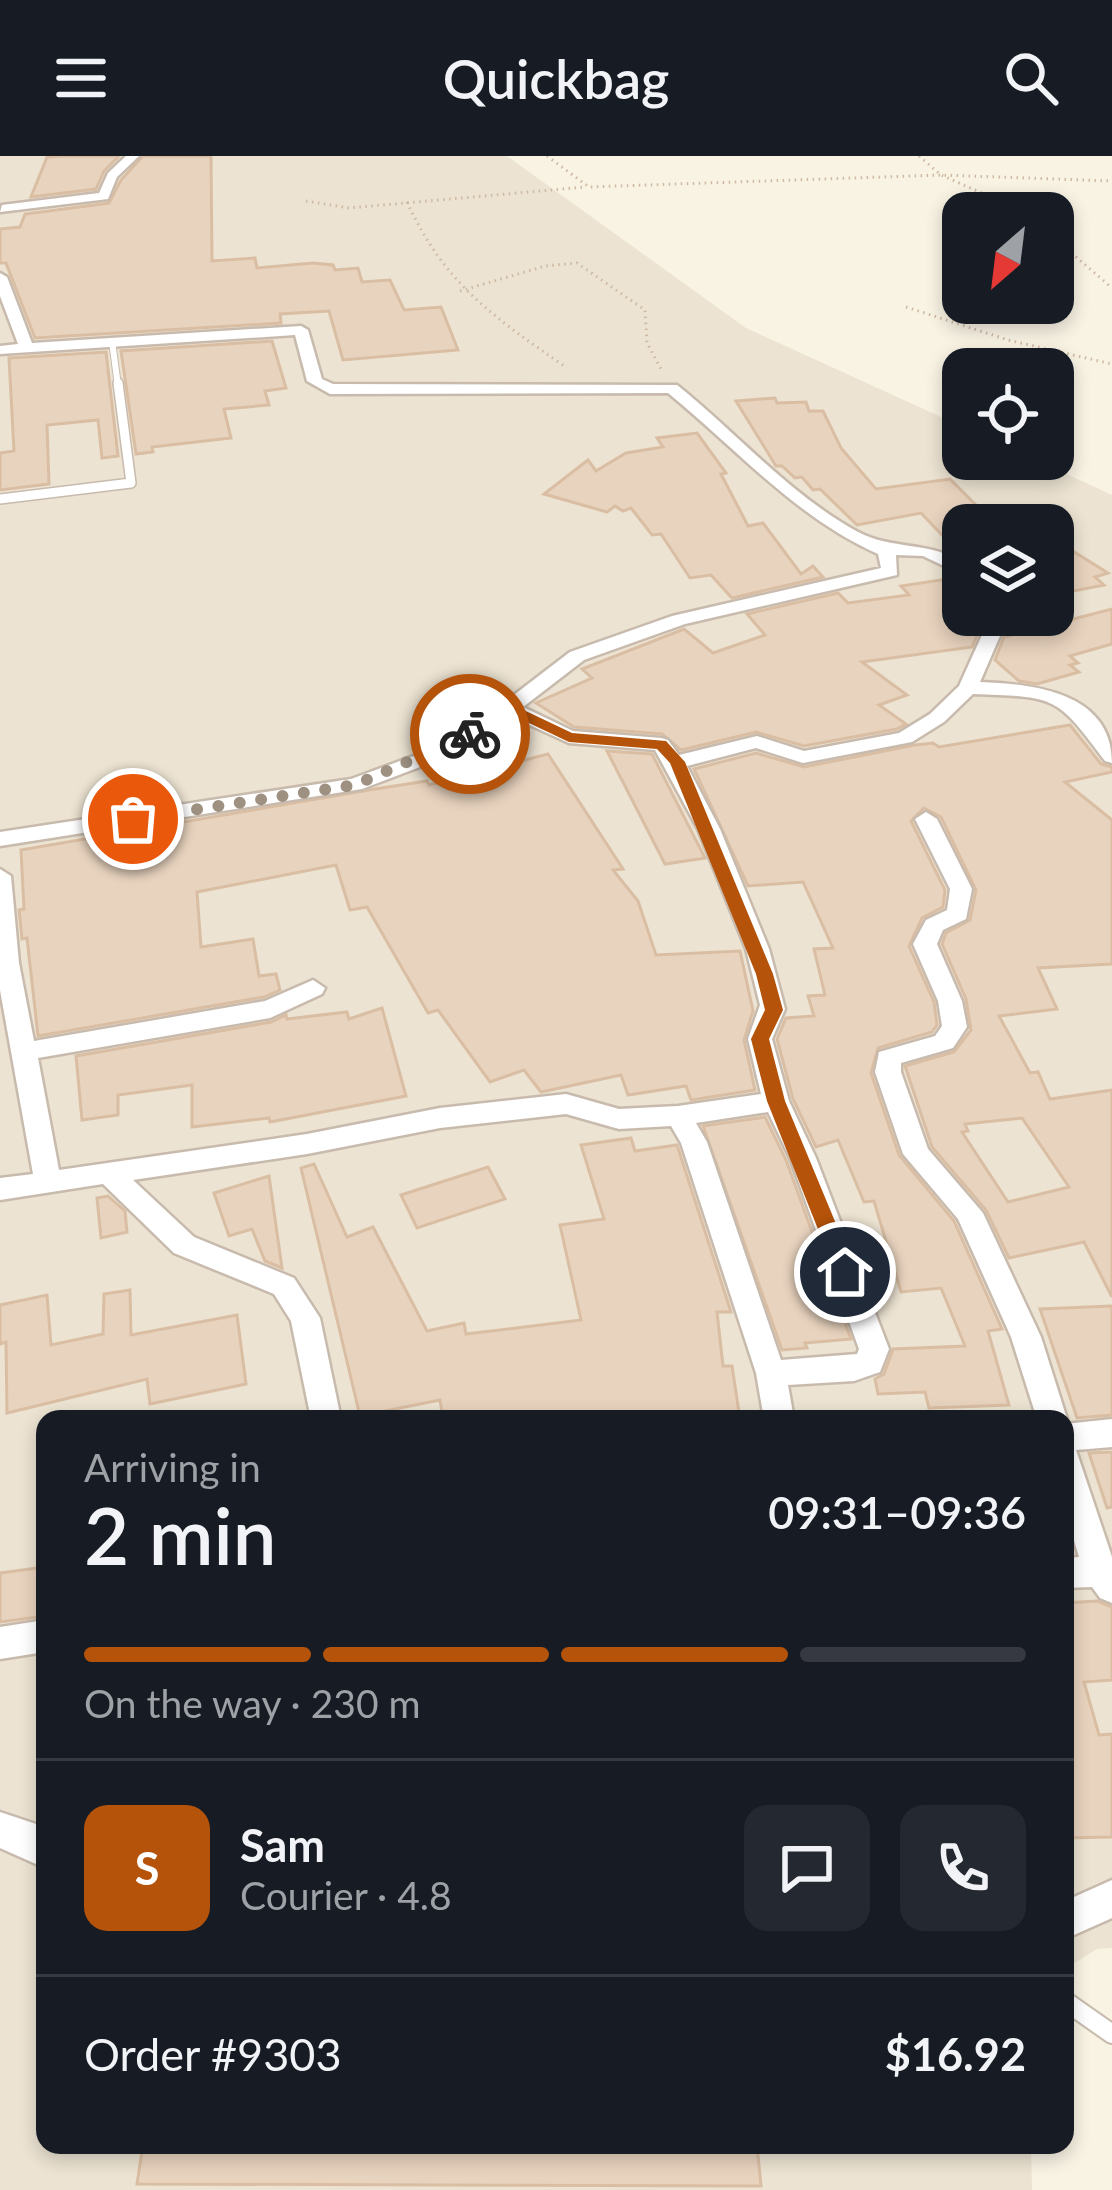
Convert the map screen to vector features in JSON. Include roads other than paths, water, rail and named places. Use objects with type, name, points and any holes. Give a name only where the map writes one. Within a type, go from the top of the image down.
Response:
[{"type":"street","points":[[1,213],[104,196],[112,176],[133,156]]},
{"type":"street","points":[[0,278],[26,346]]},
{"type":"street","points":[[0,350],[301,330],[315,381],[330,389],[672,388],[713,419],[764,472],[855,540],[886,550],[912,546],[942,556]]},
{"type":"street","points":[[0,839],[355,785],[426,758],[509,708],[577,656],[679,620],[891,571],[886,550]]},
{"type":"street","points":[[677,762],[758,742],[803,757],[905,738],[937,718],[968,688],[991,636]]},
{"type":"street","points":[[968,688],[1027,690],[1072,703],[1112,757]]},
{"type":"street","points":[[509,708],[569,737],[661,745],[677,762],[764,974],[774,1010],[760,1039],[776,1101],[803,1157],[875,1357],[854,1368],[771,1373]]},
{"type":"street","points":[[926,819],[961,889],[958,914],[934,925],[925,944],[950,1001],[955,1027],[944,1042],[887,1058],[888,1072],[916,1154],[969,1213],[1026,1336],[1049,1410]]},
{"type":"street","points":[[0,876],[16,1068],[48,1180]]},
{"type":"street","points":[[16,1068],[270,1009],[314,988]]},
{"type":"street","points":[[0,1189],[307,1144],[440,1118],[566,1104],[620,1119],[678,1116],[776,1101]]},
{"type":"street","points":[[678,1116],[694,1142],[771,1373],[777,1410]]},
{"type":"street","points":[[106,1171],[184,1244],[284,1286],[305,1318],[324,1410]]},
{"type":"street","points":[[1074,1437],[1112,1433]]},
{"type":"street","points":[[1074,1486],[1106,1579],[1074,1574]]},
{"type":"street","points":[[0,1642],[36,1637]]},
{"type":"street","points":[[0,1830],[36,1843]]},
{"type":"street","points":[[1074,1916],[1112,1899]]},
{"type":"lane","points":[[0,499],[131,484],[112,341]]},
{"type":"lane","points":[[1074,2007],[1112,2034]]}]
